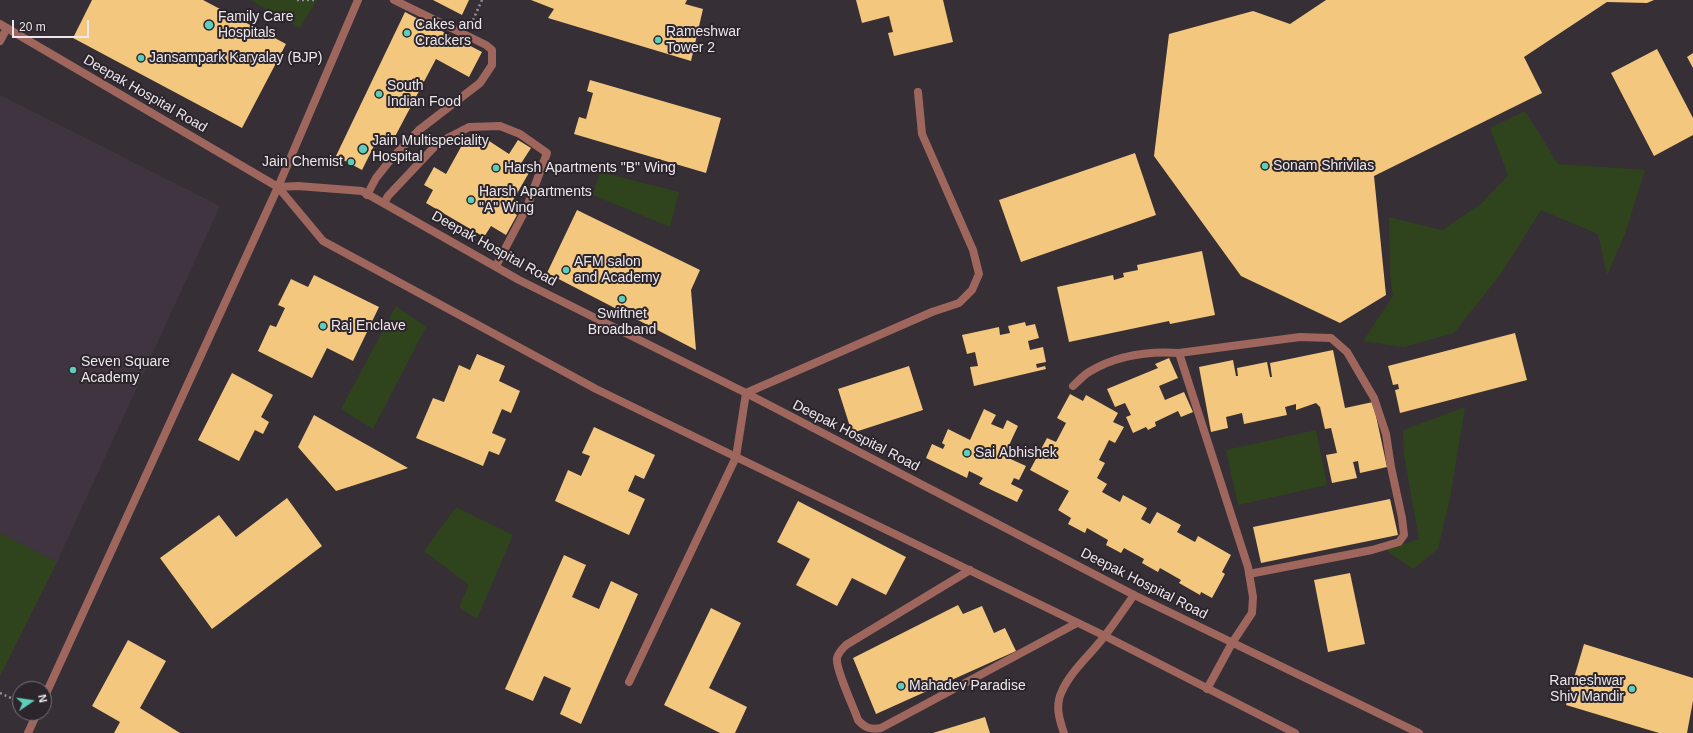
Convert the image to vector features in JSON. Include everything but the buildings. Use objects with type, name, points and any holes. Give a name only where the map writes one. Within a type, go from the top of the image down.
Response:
[{"type":"street","points":[[52,681],[278,187],[358,0]]},
{"type":"street","points":[[367,195],[376,178],[392,158],[419,130],[480,82],[492,65],[492,50],[486,45],[394,0]]},
{"type":"street","points":[[0,41],[4,26]]},
{"type":"street","name":"Deepak Hospital Road","points":[[4,26],[278,187],[323,241],[596,389],[970,570],[1295,733]]},
{"type":"street","points":[[629,682],[736,457],[746,393],[932,312],[959,303],[972,290],[978,274],[973,250],[922,134],[918,92]]},
{"type":"street","points":[[384,203],[388,196],[438,142],[469,126],[500,126],[520,134],[547,153],[527,207],[496,266]]},
{"type":"street","name":"Deepak Hospital Road","points":[[278,187],[298,186],[362,191],[519,280],[746,393],[1134,595],[1419,733]]},
{"type":"street","points":[[1073,386],[1088,372],[1117,359],[1136,354],[1158,352],[1180,353],[1300,337],[1332,338],[1348,352],[1368,385],[1386,434],[1390,467],[1402,518],[1404,535],[1399,542],[1372,550],[1249,574]]},
{"type":"street","points":[[1180,353],[1249,574],[1253,598],[1252,613],[1232,643],[1207,689]]},
{"type":"street","points":[[970,570],[846,645],[840,651],[837,658],[838,668],[858,720],[863,726],[872,729],[881,728],[1077,623]]},
{"type":"street","points":[[1064,733],[1059,720],[1058,710],[1061,692],[1070,678],[1104,636],[1134,595]]},
{"type":"street","points":[[28,733],[33,721]]},
{"type":"path","points":[[297,0],[315,0]]},
{"type":"path","points":[[0,693],[12,698]]},
{"type":"shaded area","name":"Seven Square Academy","points":[[0,95],[220,206],[57,562],[0,533]]},
{"type":"green space","points":[[250,0],[317,0],[300,28]]},
{"type":"green space","points":[[1525,111],[1558,164],[1645,170],[1625,234],[1607,275],[1598,234],[1541,210],[1500,275],[1454,333],[1404,347],[1363,341],[1393,296],[1390,275],[1389,217],[1442,230],[1482,203],[1508,175],[1490,128]]},
{"type":"green space","points":[[600,172],[679,192],[670,227],[593,195]]},
{"type":"green space","points":[[396,306],[426,327],[373,429],[341,409]]},
{"type":"green space","points":[[1465,407],[1450,498],[1438,549],[1413,569],[1386,550],[1419,539],[1404,455],[1403,430]]},
{"type":"green space","points":[[1316,430],[1327,485],[1238,505],[1226,450]]},
{"type":"green space","points":[[456,507],[513,535],[477,619],[459,607],[469,585],[424,551]]},
{"type":"green space","points":[[0,533],[57,562],[0,676]]},
{"type":"place","name":"Family Care Hospitals","points":[[209,25]]},
{"type":"place","name":"Cakes and Crackers","points":[[407,33]]},
{"type":"place","name":"Rameshwar Tower 2","points":[[658,40]]},
{"type":"place","name":"Jansampark Karyalay (BJP)","points":[[141,58]]},
{"type":"place","name":"South Indian Food","points":[[379,94]]},
{"type":"place","name":"Jain Multispeciality Hospital","points":[[363,149]]},
{"type":"place","name":"Jain Chemist","points":[[351,162]]},
{"type":"place","name":"Sonam Shrivilas","points":[[1265,166]]},
{"type":"place","name":"Harsh Apartments \"B\" Wing","points":[[496,168]]},
{"type":"place","name":"Harsh Apartments \"A\" Wing","points":[[471,200]]},
{"type":"place","name":"AFM salon and Academy","points":[[566,270]]},
{"type":"place","name":"Swiftnet Broadband","points":[[622,299]]},
{"type":"place","name":"Raj Enclave","points":[[323,326]]},
{"type":"place","name":"Seven Square Academy","points":[[73,370]]},
{"type":"place","name":"Sai Abhishek","points":[[967,453]]},
{"type":"place","name":"Mahadev Paradise","points":[[901,686]]},
{"type":"place","name":"Rameshwar Shiv Mandir","points":[[1632,689]]}]
